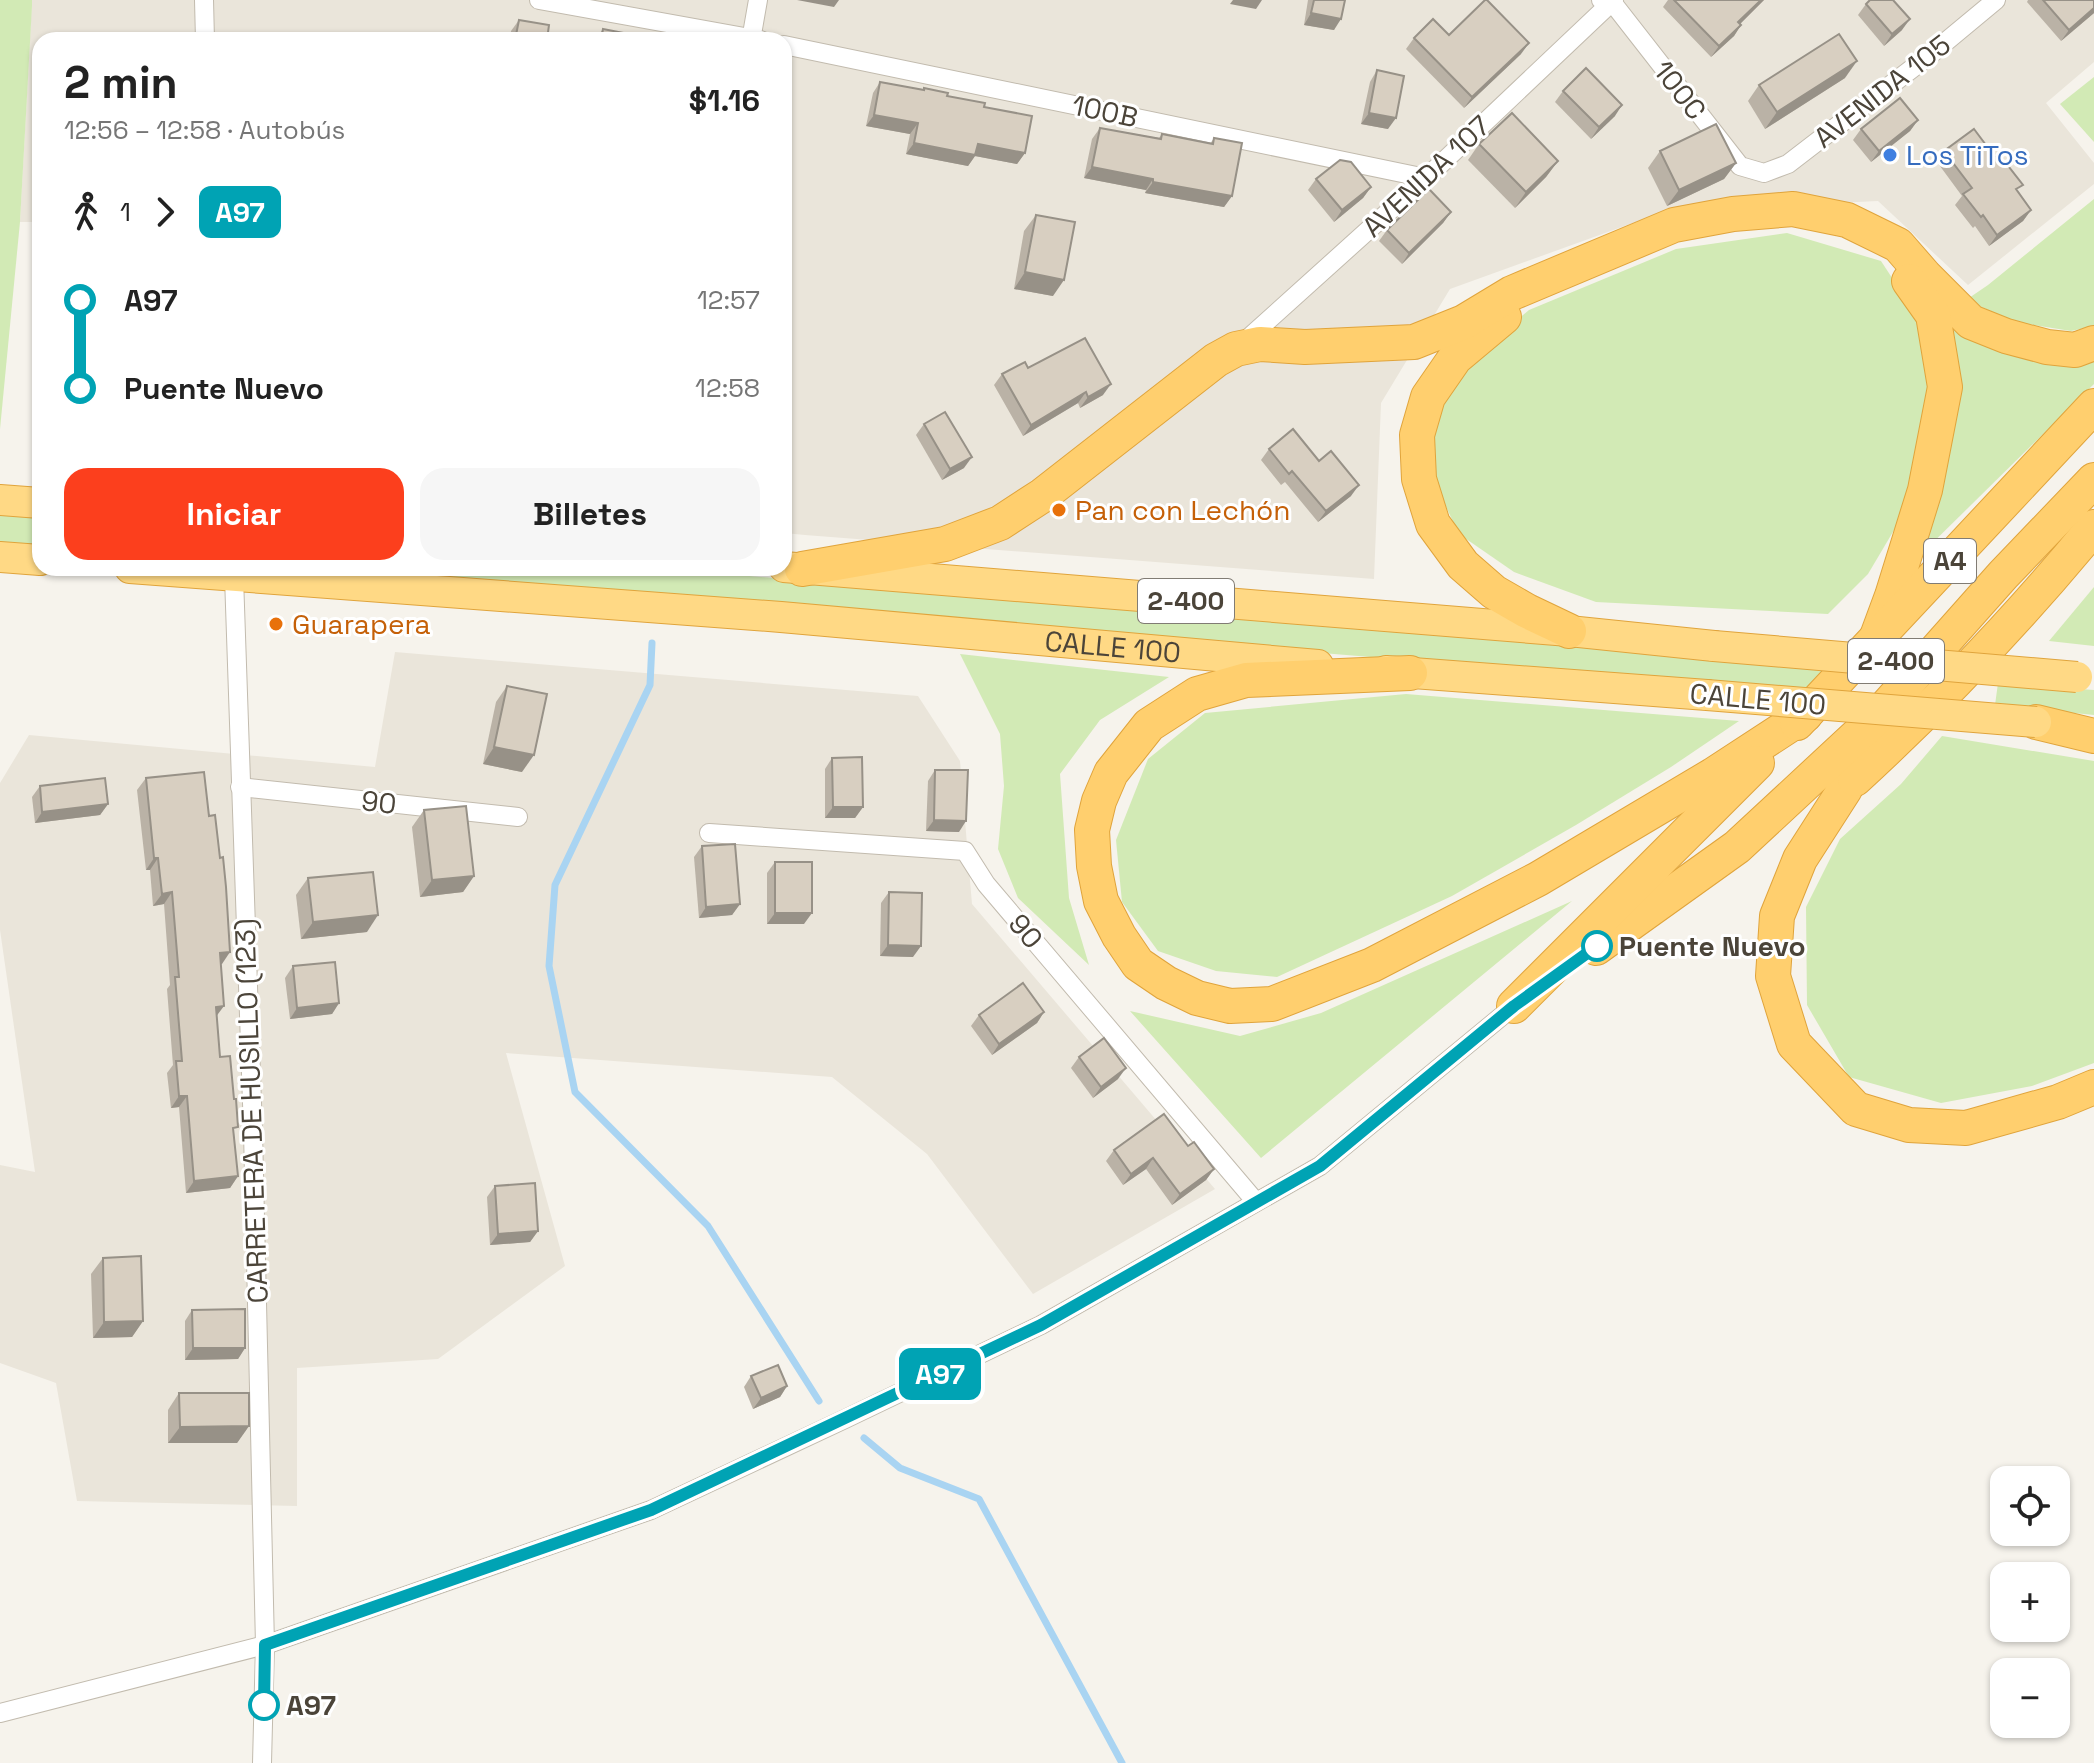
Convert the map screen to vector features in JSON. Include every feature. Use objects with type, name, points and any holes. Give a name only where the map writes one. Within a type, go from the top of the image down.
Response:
[{"type":"highway","points":[[793,568],[945,544],[1000,523],[1043,495],[1216,360],[1236,349],[1260,344],[1305,347],[1414,342],[1464,322],[1512,293],[1674,225],[1733,214],[1793,209],[1847,220],[1898,245],[1971,322],[2047,347],[2075,350],[2094,343]]},
{"type":"highway","points":[[1569,631],[1494,592],[1463,565],[1433,524],[1419,479],[1417,435],[1428,397],[1455,358],[1520,304],[1669,239],[1734,230],[1798,226],[1863,241],[1904,273],[1933,315],[1945,387],[1925,490],[1875,642]]},
{"type":"highway","name":"A4","points":[[1514,1006],[1805,715],[2094,406]]},
{"type":"highway","name":"A4","points":[[1737,847],[1876,718],[2003,575],[2094,480]]},
{"type":"highway","points":[[0,500],[32,502]]},
{"type":"highway","name":"A4","points":[[1514,1006],[1737,847],[1845,789],[1898,740],[2046,586],[2094,527]]},
{"type":"highway","points":[[0,557],[32,559]]},
{"type":"highway","name":"CALLE 100","points":[[793,568],[1569,631],[2086,678]]},
{"type":"highway","name":"CALLE 100","points":[[222,576],[803,619],[1410,673],[2094,727]]},
{"type":"highway","points":[[1410,673],[1246,680],[1197,694],[1149,725],[1111,773],[1099,801],[1092,830],[1094,866],[1101,901],[1138,964],[1166,983],[1197,998],[1230,1006],[1272,1004],[1372,965],[1538,879],[1713,775],[1805,715]]},
{"type":"highway","points":[[1876,718],[1845,789],[1800,859],[1777,916],[1773,976],[1794,1044],[1856,1109],[1909,1125],[1966,1128],[2058,1102],[2094,1087]]},
{"type":"highway","points":[[2036,722],[2094,736]]},
{"type":"street","points":[[204,0],[205,32]]},
{"type":"street","points":[[539,0],[716,32]]},
{"type":"street","points":[[756,32],[758,0]]},
{"type":"street","name":"AVENIDA 105","points":[[1764,173],[1788,164],[1996,0]]},
{"type":"street","name":"100C","points":[[1609,1],[1740,166],[1764,173]]},
{"type":"street","name":"AVENIDA 107","points":[[1236,349],[1426,178],[1609,1]]},
{"type":"street","name":"100B","points":[[792,47],[1426,178]]},
{"type":"street","name":"CARRETERA DE HUSILLO (123)","points":[[234,577],[253,1132],[265,1645],[262,1763]]},
{"type":"street","name":"90","points":[[240,787],[518,817]]},
{"type":"street","name":"90","points":[[709,833],[965,851],[986,884],[1256,1202]]},
{"type":"street","points":[[0,1713],[265,1645],[651,1510],[1041,1325],[1320,1166],[1514,1006]]},
{"type":"shaded area","points":[[32,0],[2094,0],[2094,62],[2046,103],[2094,163],[2094,184],[1968,285],[1878,201],[1666,211],[1450,289],[1381,403],[1374,579],[792,534],[792,32],[32,32],[32,222],[20,222]]},
{"type":"shaded area","points":[[395,652],[918,696],[960,761],[972,904],[1215,1189],[1033,1294],[927,1154],[832,1077],[506,1053],[565,1266],[438,1359],[297,1368],[297,1506],[77,1501],[56,1383],[0,1363],[0,1165],[35,1172],[0,930],[0,783],[29,735],[375,767]]},
{"type":"green space","points":[[0,0],[32,0],[32,6],[20,222],[0,429]]},
{"type":"green space","points":[[2094,77],[2094,142],[2060,104]]},
{"type":"green space","points":[[2094,199],[2094,326],[2071,331],[2015,322],[1966,300],[1988,285]]},
{"type":"green space","points":[[1787,233],[1881,261],[1921,322],[1936,391],[1900,520],[1868,574],[1828,614],[1596,602],[1514,572],[1459,534],[1437,488],[1432,442],[1442,400],[1483,348],[1529,310],[1676,249]]},
{"type":"green space","points":[[1946,316],[2094,360],[2094,384],[1907,568]]},
{"type":"green space","points":[[0,513],[32,515],[32,547],[0,544]]},
{"type":"green space","points":[[383,576],[750,576],[1535,641],[1825,670],[1808,690]]},
{"type":"green space","points":[[2094,587],[2094,646],[2049,641]]},
{"type":"green space","points":[[960,654],[1169,677],[1100,720],[1060,774],[1069,898],[1089,965],[1018,898],[998,849],[1004,786],[1000,734]]},
{"type":"green space","points":[[1998,683],[2094,690],[2094,715],[1995,705]]},
{"type":"green space","points":[[1406,694],[1739,721],[1576,825],[1452,896],[1277,977],[1216,971],[1158,951],[1122,902],[1116,840],[1148,759],[1205,713]]},
{"type":"green space","points":[[1942,736],[2094,761],[2094,1063],[2032,1086],[1941,1103],[1849,1077],[1807,1005],[1806,907],[1840,839],[1901,784]]},
{"type":"green space","points":[[1572,901],[1261,1158],[1130,1011],[1240,1036],[1321,1013]]},
{"type":"building","points":[[1314,0],[1345,0],[1341,19],[1311,13]]},
{"type":"building","points":[[1485,0],[1529,43],[1472,97],[1414,38],[1433,19],[1449,35]]},
{"type":"building","points":[[1674,0],[1761,0],[1719,46]]},
{"type":"building","points":[[1870,0],[1893,0],[1910,19],[1892,34],[1866,4]]},
{"type":"building","points":[[2043,0],[2094,0],[2094,8],[2069,30]]},
{"type":"building","points":[[519,20],[549,25],[548,32],[517,32]]},
{"type":"building","points":[[1839,34],[1857,61],[1777,112],[1759,85]]},
{"type":"building","points":[[1586,68],[1622,105],[1599,127],[1563,91]]},
{"type":"building","points":[[1377,70],[1404,76],[1396,118],[1369,113]]},
{"type":"building","points":[[880,82],[948,93],[947,96],[985,103],[984,107],[1032,116],[1025,153],[978,144],[975,155],[914,143],[918,123],[874,115]]},
{"type":"building","points":[[1900,98],[1918,120],[1879,151],[1861,129]]},
{"type":"building","points":[[1512,113],[1558,161],[1526,192],[1479,144]]},
{"type":"building","points":[[1716,124],[1736,163],[1679,190],[1660,151]]},
{"type":"building","points":[[1100,128],[1161,139],[1162,134],[1213,144],[1214,138],[1242,143],[1232,196],[1092,167]]},
{"type":"building","points":[[1974,129],[2001,165],[2005,162],[2023,185],[2016,189],[2031,210],[1997,235],[1963,194],[1972,188],[1944,151]]},
{"type":"building","points":[[1340,160],[1351,162],[1371,187],[1342,210],[1316,179]]},
{"type":"building","points":[[1429,189],[1451,212],[1409,253],[1387,230]]},
{"type":"building","points":[[1036,215],[1075,222],[1064,280],[1025,272]]},
{"type":"building","points":[[1085,338],[1111,384],[1088,397],[1086,392],[1031,425],[1002,374],[1025,362],[1028,368]]},
{"type":"building","points":[[945,412],[972,457],[950,469],[924,424]]},
{"type":"building","points":[[1293,429],[1319,461],[1331,451],[1359,485],[1326,511],[1269,449]]},
{"type":"building","points":[[507,686],[547,694],[534,755],[494,747]]},
{"type":"building","points":[[862,757],[863,807],[833,807],[832,758]]},
{"type":"building","points":[[935,770],[968,770],[966,821],[934,820]]},
{"type":"building","points":[[204,772],[209,816],[215,815],[226,887],[230,952],[220,953],[224,1006],[216,1007],[220,1057],[230,1056],[236,1099],[238,1127],[233,1128],[238,1176],[194,1181],[187,1096],[179,1096],[176,1061],[182,1061],[172,892],[162,894],[158,858],[154,858],[146,778]]},
{"type":"building","points":[[105,778],[108,804],[42,812],[40,786]]},
{"type":"building","points":[[466,806],[474,876],[432,880],[424,810]]},
{"type":"building","points":[[735,844],[740,904],[706,907],[702,846]]},
{"type":"building","points":[[775,862],[812,862],[812,913],[775,913]]},
{"type":"building","points":[[373,872],[378,915],[313,922],[308,878]]},
{"type":"building","points":[[889,892],[922,893],[921,946],[888,945]]},
{"type":"building","points":[[335,962],[339,1003],[297,1008],[293,966]]},
{"type":"building","points":[[1023,983],[1044,1012],[999,1044],[979,1015]]},
{"type":"building","points":[[1104,1038],[1126,1068],[1101,1087],[1079,1057]]},
{"type":"building","points":[[1164,1114],[1188,1146],[1194,1142],[1214,1169],[1180,1194],[1153,1158],[1131,1174],[1114,1150]]},
{"type":"building","points":[[535,1183],[538,1231],[498,1234],[495,1186]]},
{"type":"building","points":[[141,1256],[143,1321],[104,1322],[103,1258]]},
{"type":"building","points":[[245,1309],[245,1348],[193,1348],[192,1310]]},
{"type":"building","points":[[778,1365],[787,1386],[761,1398],[751,1376]]},
{"type":"building","points":[[179,1393],[249,1393],[249,1426],[180,1427]]},
{"type":"waterway","points":[[652,643],[650,685],[555,885],[549,966],[575,1092],[708,1226],[819,1401]]},
{"type":"waterway","points":[[864,1438],[900,1468],[979,1499],[1122,1763]]},
{"type":"bus line","name":"A97","points":[[264,1705],[265,1645],[651,1510],[1041,1325],[1320,1166],[1514,1006],[1597,946]]},
{"type":"place","name":"Los TiTos","points":[[1890,155]]},
{"type":"place","name":"Pan con Lechón","points":[[1059,510]]},
{"type":"place","name":"Guarapera","points":[[276,624]]},
{"type":"place","name":"Puente Nuevo","points":[[1597,946]]},
{"type":"place","name":"A97","points":[[264,1705]]}]
